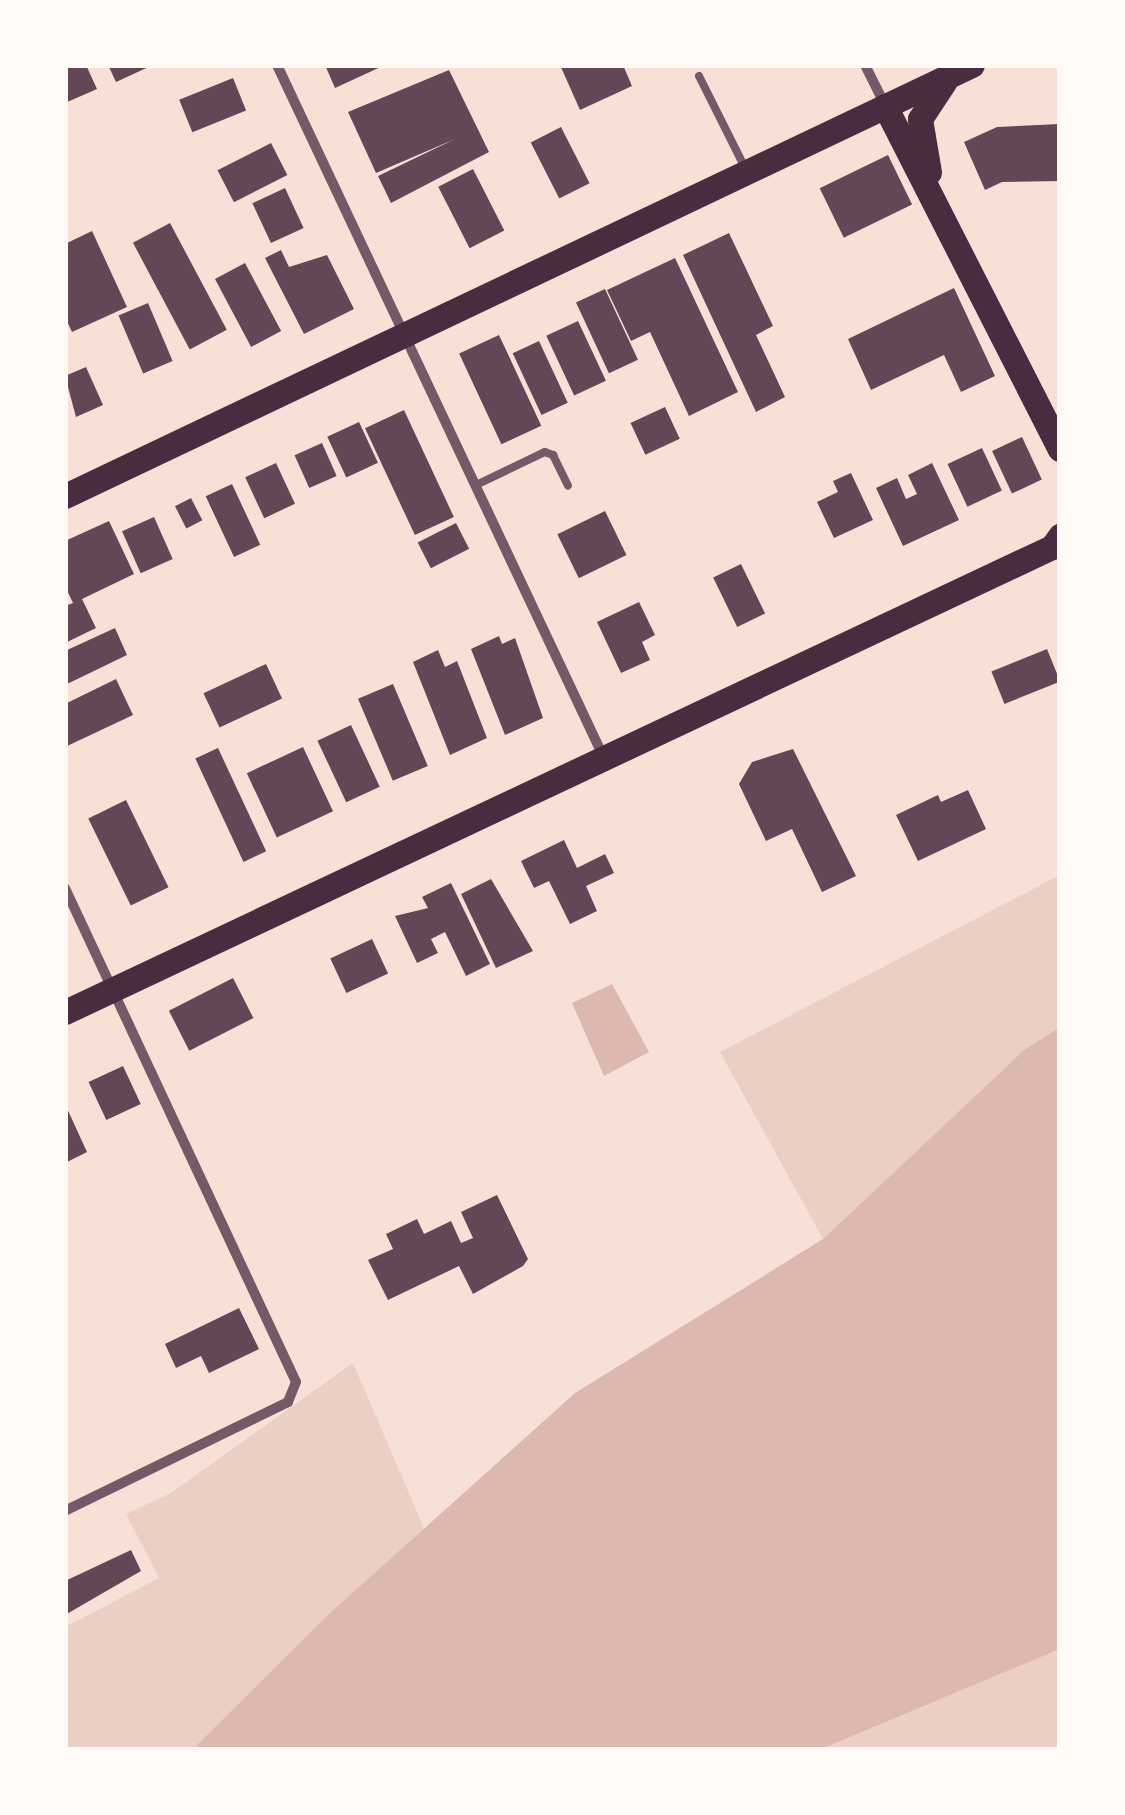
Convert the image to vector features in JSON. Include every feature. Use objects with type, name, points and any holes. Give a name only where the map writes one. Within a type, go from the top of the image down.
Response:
[{"type":"main road","points":[[65,496],[962,70]]},
{"type":"main road","points":[[936,206],[920,119],[962,70]]},
{"type":"main road","points":[[885,106],[1060,449]]},
{"type":"main road","points":[[65,1012],[1056,542]]},
{"type":"street","points":[[277,65],[603,756]]},
{"type":"street","points":[[865,65],[885,106]]},
{"type":"street","points":[[65,888],[293,1371],[288,1402],[65,1511]]},
{"type":"lane","points":[[699,76],[747,172]]},
{"type":"lane","points":[[476,485],[545,452],[553,454],[568,486]]},
{"type":"shaded area","points":[[1060,875],[1060,1027],[1024,1050],[823,1239],[720,1052]]},
{"type":"shaded area","points":[[612,984],[649,1052],[604,1076],[572,1003]]},
{"type":"shaded area","points":[[1060,1027],[1060,1649],[819,1750],[192,1750],[329,1614],[575,1393],[823,1239],[1024,1050]]},
{"type":"shaded area","points":[[353,1363],[424,1528],[192,1750],[65,1750],[65,1627],[159,1578],[126,1514],[171,1493]]},
{"type":"shaded area","points":[[1060,1649],[1060,1750],[819,1750]]},
{"type":"building","points":[[65,65],[86,65],[97,89],[65,103]]},
{"type":"building","points":[[108,65],[153,65],[116,82]]},
{"type":"building","points":[[325,65],[385,65],[335,88]]},
{"type":"building","points":[[560,65],[623,65],[632,86],[580,110]]},
{"type":"building","points":[[449,70],[489,152],[391,203],[378,176],[455,139],[376,173],[348,112]]},
{"type":"building","points":[[233,78],[246,110],[192,132],[179,100]]},
{"type":"building","points":[[1060,124],[1060,181],[1002,182],[985,190],[964,142],[997,127]]},
{"type":"building","points":[[561,127],[590,183],[559,199],[531,142]]},
{"type":"building","points":[[271,143],[287,175],[234,202],[218,170]]},
{"type":"building","points":[[888,155],[912,204],[844,238],[820,188]]},
{"type":"building","points":[[473,169],[504,230],[470,248],[438,187]]},
{"type":"building","points":[[285,188],[304,228],[271,243],[252,203]]},
{"type":"building","points":[[170,223],[227,330],[190,350],[133,243]]},
{"type":"building","points":[[92,231],[127,307],[72,332],[65,317],[65,244]]},
{"type":"building","points":[[729,233],[773,326],[756,335],[785,397],[756,412],[683,255]]},
{"type":"building","points":[[281,250],[289,267],[327,255],[354,309],[304,334],[265,258]]},
{"type":"building","points":[[675,258],[738,392],[689,416],[650,332],[631,341],[607,290]]},
{"type":"building","points":[[245,263],[281,331],[251,347],[215,279]]},
{"type":"building","points":[[954,288],[995,376],[961,392],[944,355],[871,390],[848,339]]},
{"type":"building","points":[[605,289],[638,360],[609,373],[576,303]]},
{"type":"building","points":[[148,303],[173,361],[143,373],[119,316]]},
{"type":"building","points":[[578,321],[606,381],[574,396],[546,336]]},
{"type":"building","points":[[499,335],[541,426],[501,444],[459,354]]},
{"type":"building","points":[[539,341],[568,403],[541,415],[513,353]]},
{"type":"building","points":[[86,367],[103,405],[76,417],[65,376]]},
{"type":"building","points":[[665,407],[680,439],[645,455],[631,423]]},
{"type":"building","points":[[404,410],[454,517],[415,535],[365,428]]},
{"type":"building","points":[[359,422],[378,463],[346,478],[327,437]]},
{"type":"building","points":[[1022,437],[1042,480],[1012,494],[992,451]]},
{"type":"building","points":[[322,443],[337,476],[309,488],[295,455]]},
{"type":"building","points":[[982,448],[1002,491],[967,507],[948,464]]},
{"type":"building","points":[[276,463],[295,504],[264,518],[245,477]]},
{"type":"building","points":[[932,463],[959,520],[903,546],[876,488],[897,478],[906,499],[917,494],[908,475]]},
{"type":"building","points":[[851,473],[873,520],[834,538],[817,502],[838,492],[833,481]]},
{"type":"building","points":[[232,484],[260,545],[234,557],[206,496]]},
{"type":"building","points":[[191,498],[202,520],[186,528],[175,506]]},
{"type":"building","points":[[605,511],[626,555],[579,578],[557,534]]},
{"type":"building","points":[[154,517],[173,559],[141,573],[122,531]]},
{"type":"building","points":[[109,521],[134,574],[82,599],[96,628],[65,643],[65,606],[73,603],[65,586],[65,541]]},
{"type":"building","points":[[456,523],[469,549],[431,568],[418,543]]},
{"type":"building","points":[[741,564],[765,613],[737,627],[713,578]]},
{"type":"building","points":[[639,602],[655,635],[642,642],[650,660],[621,673],[597,622]]},
{"type":"building","points":[[115,628],[127,655],[65,685],[65,651]]},
{"type":"building","points":[[499,636],[502,644],[515,638],[543,718],[505,735],[471,649]]},
{"type":"building","points":[[1047,649],[1060,681],[1004,704],[991,671]]},
{"type":"building","points":[[438,650],[445,667],[457,661],[487,738],[450,755],[413,662]]},
{"type":"building","points":[[266,664],[282,698],[220,728],[203,693]]},
{"type":"building","points":[[116,679],[133,715],[65,747],[65,704]]},
{"type":"building","points":[[393,684],[428,766],[393,781],[358,699]]},
{"type":"building","points":[[351,725],[380,787],[346,802],[317,741]]},
{"type":"building","points":[[303,747],[333,811],[277,838],[247,773]]},
{"type":"building","points":[[218,748],[266,851],[244,862],[195,759]]},
{"type":"building","points":[[793,749],[856,876],[822,892],[792,829],[766,841],[739,784],[752,762]]},
{"type":"building","points":[[968,790],[986,829],[918,861],[896,815],[938,795],[941,802]]},
{"type":"building","points":[[126,800],[169,887],[131,906],[88,818]]},
{"type":"building","points":[[564,840],[577,868],[605,854],[614,873],[586,886],[597,911],[570,924],[549,881],[534,888],[521,861]]},
{"type":"building","points":[[491,879],[533,951],[496,968],[461,894]]},
{"type":"building","points":[[451,883],[490,964],[466,976],[445,932],[431,939],[438,953],[417,963],[395,916],[428,908],[422,897]]},
{"type":"building","points":[[372,939],[388,973],[346,993],[330,958]]},
{"type":"building","points":[[233,978],[253,1018],[189,1051],[169,1011]]},
{"type":"building","points":[[123,1066],[141,1104],[106,1120],[89,1082]]},
{"type":"building","points":[[65,1104],[87,1152],[65,1163]]},
{"type":"building","points":[[497,1195],[528,1259],[523,1266],[473,1294],[459,1266],[388,1300],[368,1260],[393,1249],[386,1234],[417,1219],[424,1234],[451,1221],[461,1243],[473,1238],[461,1212]]},
{"type":"building","points":[[239,1308],[259,1349],[209,1373],[201,1356],[176,1368],[165,1344]]},
{"type":"building","points":[[131,1550],[141,1571],[65,1615],[65,1581]]}]
